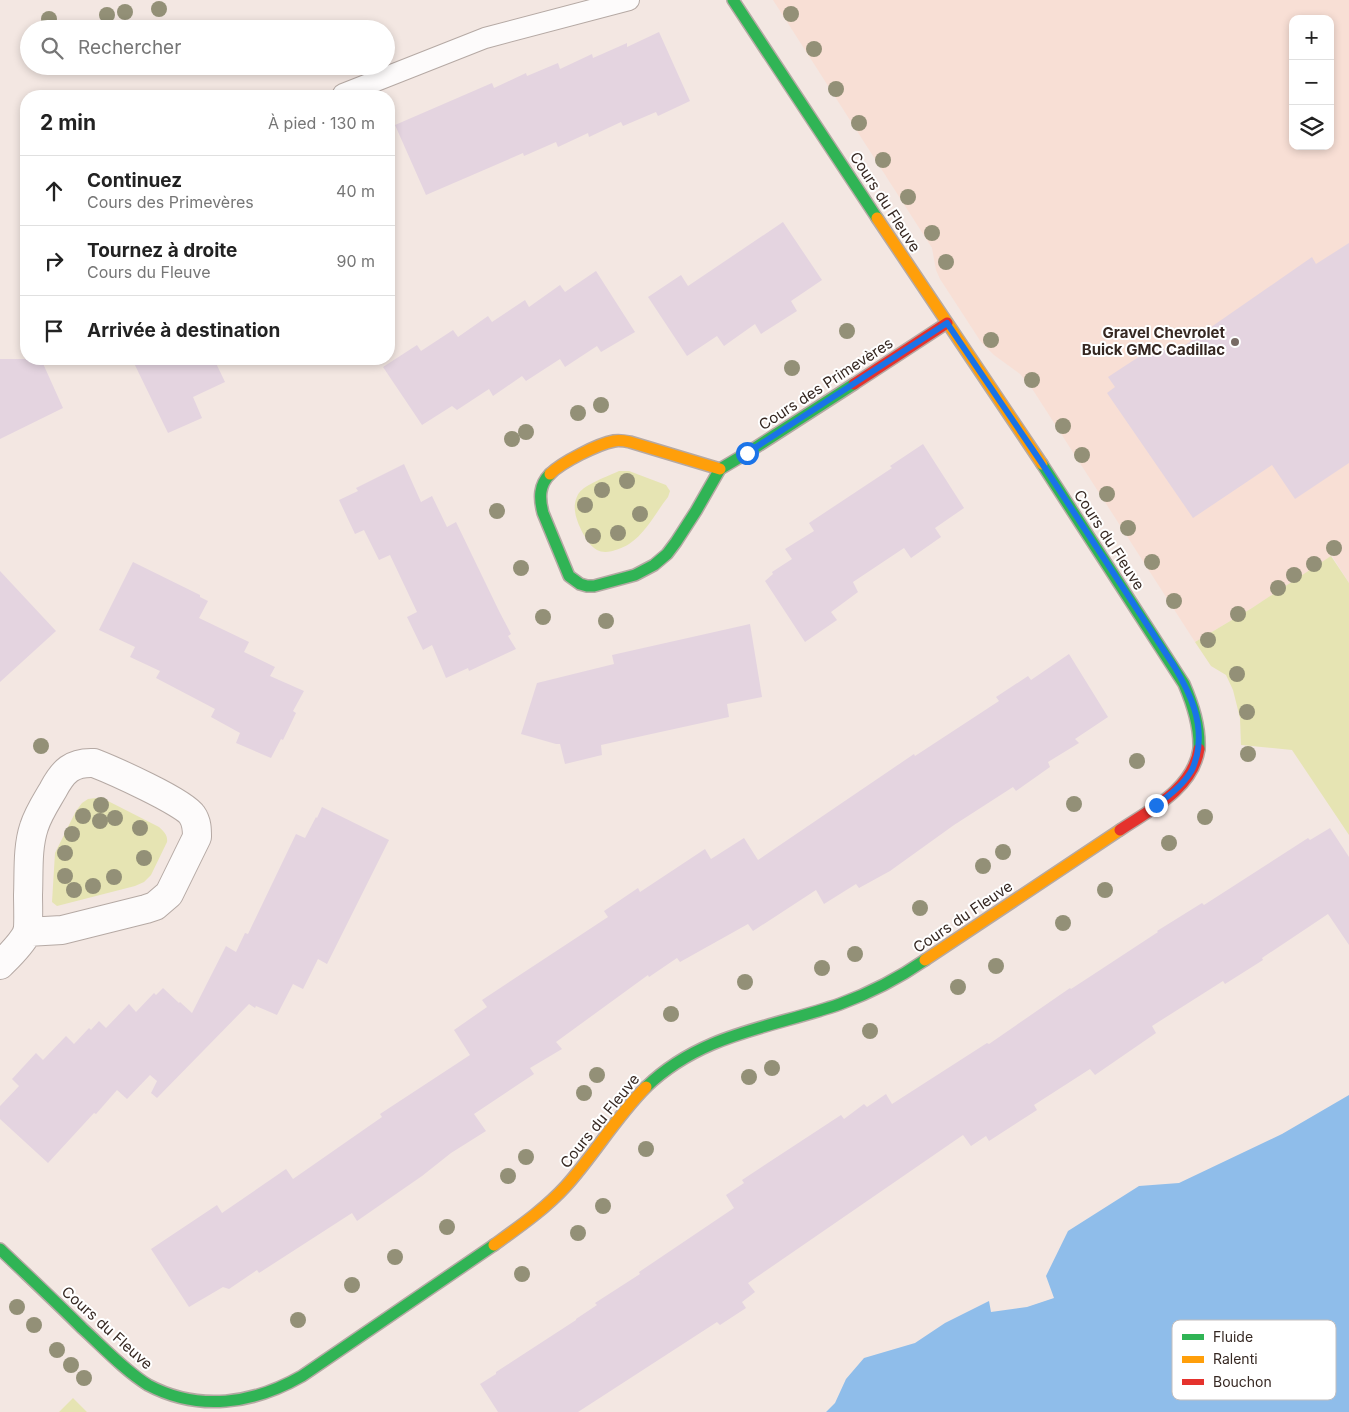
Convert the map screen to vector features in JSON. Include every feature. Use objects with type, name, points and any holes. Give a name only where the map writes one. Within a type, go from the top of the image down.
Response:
[{"type":"street","name":"Cours du Fleuve","points":[[0,1249],[117,1360],[150,1386],[175,1398],[198,1403],[230,1404],[263,1396],[280,1389],[302,1376],[535,1215],[572,1179],[637,1096],[670,1066],[689,1054],[709,1045],[747,1031],[832,1007],[901,975],[1141,816],[1174,791],[1191,771],[1195,763],[1199,732],[1192,701],[1184,684],[1041,462],[733,0]]},
{"type":"street","name":"Cours des Primevères","points":[[720,469],[621,440],[612,441],[558,467],[542,485],[540,502],[569,576],[580,584],[594,586],[635,575],[654,565],[676,542],[720,469],[947,323]]},
{"type":"street","points":[[0,966],[16,949],[27,932],[31,837],[40,814],[63,773],[77,764],[94,763],[175,802],[192,813],[197,829],[197,837],[174,886],[162,901],[146,909],[62,930],[27,932]]},
{"type":"lane","points":[[395,73],[485,38],[629,0]]},
{"type":"lane","points":[[353,90],[391,75]]},
{"type":"shaded area","points":[[773,0],[1349,0],[1349,583],[1332,556],[1252,608],[1195,642],[1031,387],[1020,374],[994,355],[981,342],[936,270],[932,248]]},
{"type":"shaded area","points":[[619,471],[629,471],[666,485],[670,491],[668,497],[641,534],[629,544],[605,552],[593,547],[583,533],[576,516],[576,501],[579,493],[586,486]]},
{"type":"shaded area","points":[[1331,556],[1349,583],[1349,835],[1292,750],[1241,745],[1240,718],[1233,690],[1226,675],[1211,666],[1195,642],[1252,608]]},
{"type":"shaded area","points":[[88,799],[104,799],[159,827],[166,835],[167,842],[151,875],[144,882],[57,906],[52,902],[55,853],[76,811]]},
{"type":"shaded area","points":[[73,1398],[87,1412],[59,1412]]},
{"type":"water","points":[[1349,1095],[1349,1412],[826,1412],[835,1403],[846,1379],[864,1358],[915,1343],[945,1323],[989,1301],[991,1312],[1027,1307],[1054,1298],[1046,1276],[1068,1231],[1139,1186],[1179,1183],[1282,1134]]},
{"type":"building","points":[[659,32],[690,101],[658,116],[656,112],[623,126],[621,122],[589,137],[588,133],[558,147],[556,142],[524,156],[523,153],[426,195],[395,125],[492,83],[494,88],[526,73],[527,76],[558,63],[560,69],[592,54],[593,58],[627,43],[627,47]]},
{"type":"building","points":[[783,222],[822,280],[791,301],[797,311],[761,334],[755,324],[724,346],[717,336],[687,356],[648,297],[681,275],[688,286]]},
{"type":"building","points":[[1349,243],[1349,463],[1295,499],[1272,465],[1193,518],[1107,393],[1115,387],[1108,377],[1160,343],[1166,352],[1176,347],[1178,350],[1312,257],[1316,264]]},
{"type":"building","points":[[596,271],[635,332],[601,352],[597,346],[565,367],[560,359],[526,381],[522,376],[493,396],[489,389],[457,410],[452,406],[422,425],[383,367],[395,365],[395,359],[417,345],[421,351],[453,330],[458,337],[488,316],[492,322],[525,300],[529,307],[560,285],[565,292]]},
{"type":"building","points":[[0,359],[20,359],[20,365],[44,365],[63,408],[0,439]]},
{"type":"building","points":[[135,365],[217,365],[225,382],[193,397],[202,418],[168,433]]},
{"type":"building","points":[[923,444],[964,508],[935,528],[941,537],[911,558],[904,548],[853,582],[858,592],[831,612],[837,620],[805,642],[765,581],[773,574],[772,572],[792,559],[785,549],[814,531],[809,523],[892,468],[890,466]]},
{"type":"building","points":[[404,464],[421,502],[432,496],[447,527],[456,522],[511,634],[508,636],[516,649],[469,671],[468,668],[446,678],[432,645],[423,650],[407,617],[417,612],[390,555],[379,560],[364,530],[355,534],[339,500],[358,491],[356,488]]},
{"type":"building","points":[[133,562],[200,595],[200,597],[208,601],[199,618],[249,642],[244,652],[275,667],[270,676],[304,691],[293,711],[296,713],[283,740],[281,739],[271,758],[236,743],[240,733],[211,717],[215,709],[156,678],[160,671],[130,657],[135,647],[99,630]]},
{"type":"building","points":[[0,571],[56,631],[0,682]]},
{"type":"building","points":[[750,624],[762,697],[727,704],[729,717],[601,745],[602,755],[565,764],[560,744],[521,734],[537,683],[614,664],[612,655]]},
{"type":"building","points":[[1069,654],[1108,717],[1075,739],[1079,743],[1048,762],[1050,767],[1016,791],[1013,787],[954,825],[890,871],[859,888],[856,884],[824,904],[816,890],[753,931],[748,924],[680,962],[677,958],[649,977],[648,975],[556,1042],[562,1049],[530,1068],[534,1074],[474,1114],[486,1131],[451,1153],[422,1176],[357,1221],[352,1213],[259,1273],[257,1270],[229,1289],[223,1287],[189,1307],[151,1249],[217,1205],[222,1213],[286,1169],[293,1179],[382,1117],[380,1114],[470,1055],[454,1030],[487,1007],[482,1000],[608,917],[604,911],[638,888],[640,892],[705,849],[711,859],[744,838],[758,860],[914,754],[915,756],[999,701],[996,697],[1028,676],[1031,680]]},
{"type":"building","points":[[322,807],[389,840],[327,964],[318,959],[303,989],[293,984],[277,1015],[256,1006],[255,1008],[249,1004],[157,1098],[151,1093],[157,1081],[150,1075],[127,1099],[117,1090],[48,1163],[0,1119],[0,1106],[19,1086],[12,1079],[36,1053],[43,1060],[66,1036],[74,1044],[89,1028],[91,1030],[99,1021],[106,1028],[129,1004],[136,1012],[154,993],[156,995],[163,988],[192,1013],[226,946],[236,952],[245,933],[248,934],[296,834],[305,838]]},
{"type":"building","points":[[1330,828],[1349,857],[1349,945],[1328,914],[1262,958],[1263,960],[1225,984],[1223,981],[1152,1026],[1156,1033],[1095,1075],[1090,1069],[1034,1105],[1037,1110],[989,1141],[986,1136],[971,1146],[963,1135],[748,1283],[755,1292],[742,1302],[746,1308],[720,1325],[717,1322],[578,1412],[498,1412],[480,1384],[576,1320],[597,1305],[595,1303],[734,1208],[726,1195],[744,1183],[742,1180],[841,1115],[844,1119],[864,1104],[867,1107],[886,1094],[892,1104],[987,1043],[989,1044],[1157,931],[1202,903],[1204,905],[1308,838],[1310,840]]},
{"type":"traffic: fast","points":[[733,0],[877,218]]},
{"type":"traffic: fast","points":[[550,474],[542,487],[543,513],[569,576],[580,584],[594,586],[635,575],[654,565],[667,554],[696,511],[720,469],[854,384]]},
{"type":"traffic: fast","points":[[1042,464],[1184,684],[1195,716],[1199,749]]},
{"type":"traffic: fast","points":[[646,1087],[668,1069],[714,1043],[851,1000],[895,979],[925,960]]},
{"type":"traffic: fast","points":[[0,1249],[114,1358],[139,1379],[167,1394],[187,1399],[226,1401],[264,1393],[302,1376],[494,1245]]},
{"type":"traffic: slow","points":[[877,218],[1042,464]]},
{"type":"traffic: slow","points":[[550,474],[580,454],[614,441],[630,442],[720,469]]},
{"type":"traffic: slow","points":[[925,960],[1120,830]]},
{"type":"traffic: slow","points":[[494,1245],[541,1210],[566,1186],[646,1087]]},
{"type":"traffic: jam","points":[[854,384],[947,323]]},
{"type":"traffic: jam","points":[[1120,830],[1157,806],[1179,787],[1195,763],[1199,749]]},
{"type":"place","name":"Gravel Chevrolet Buick GMC Cadillac","points":[[1235,342]]},
{"type":"route","points":[[747,453],[947,323],[1041,462],[1174,666],[1192,701],[1199,732],[1195,763],[1184,781],[1156,805]]}]
